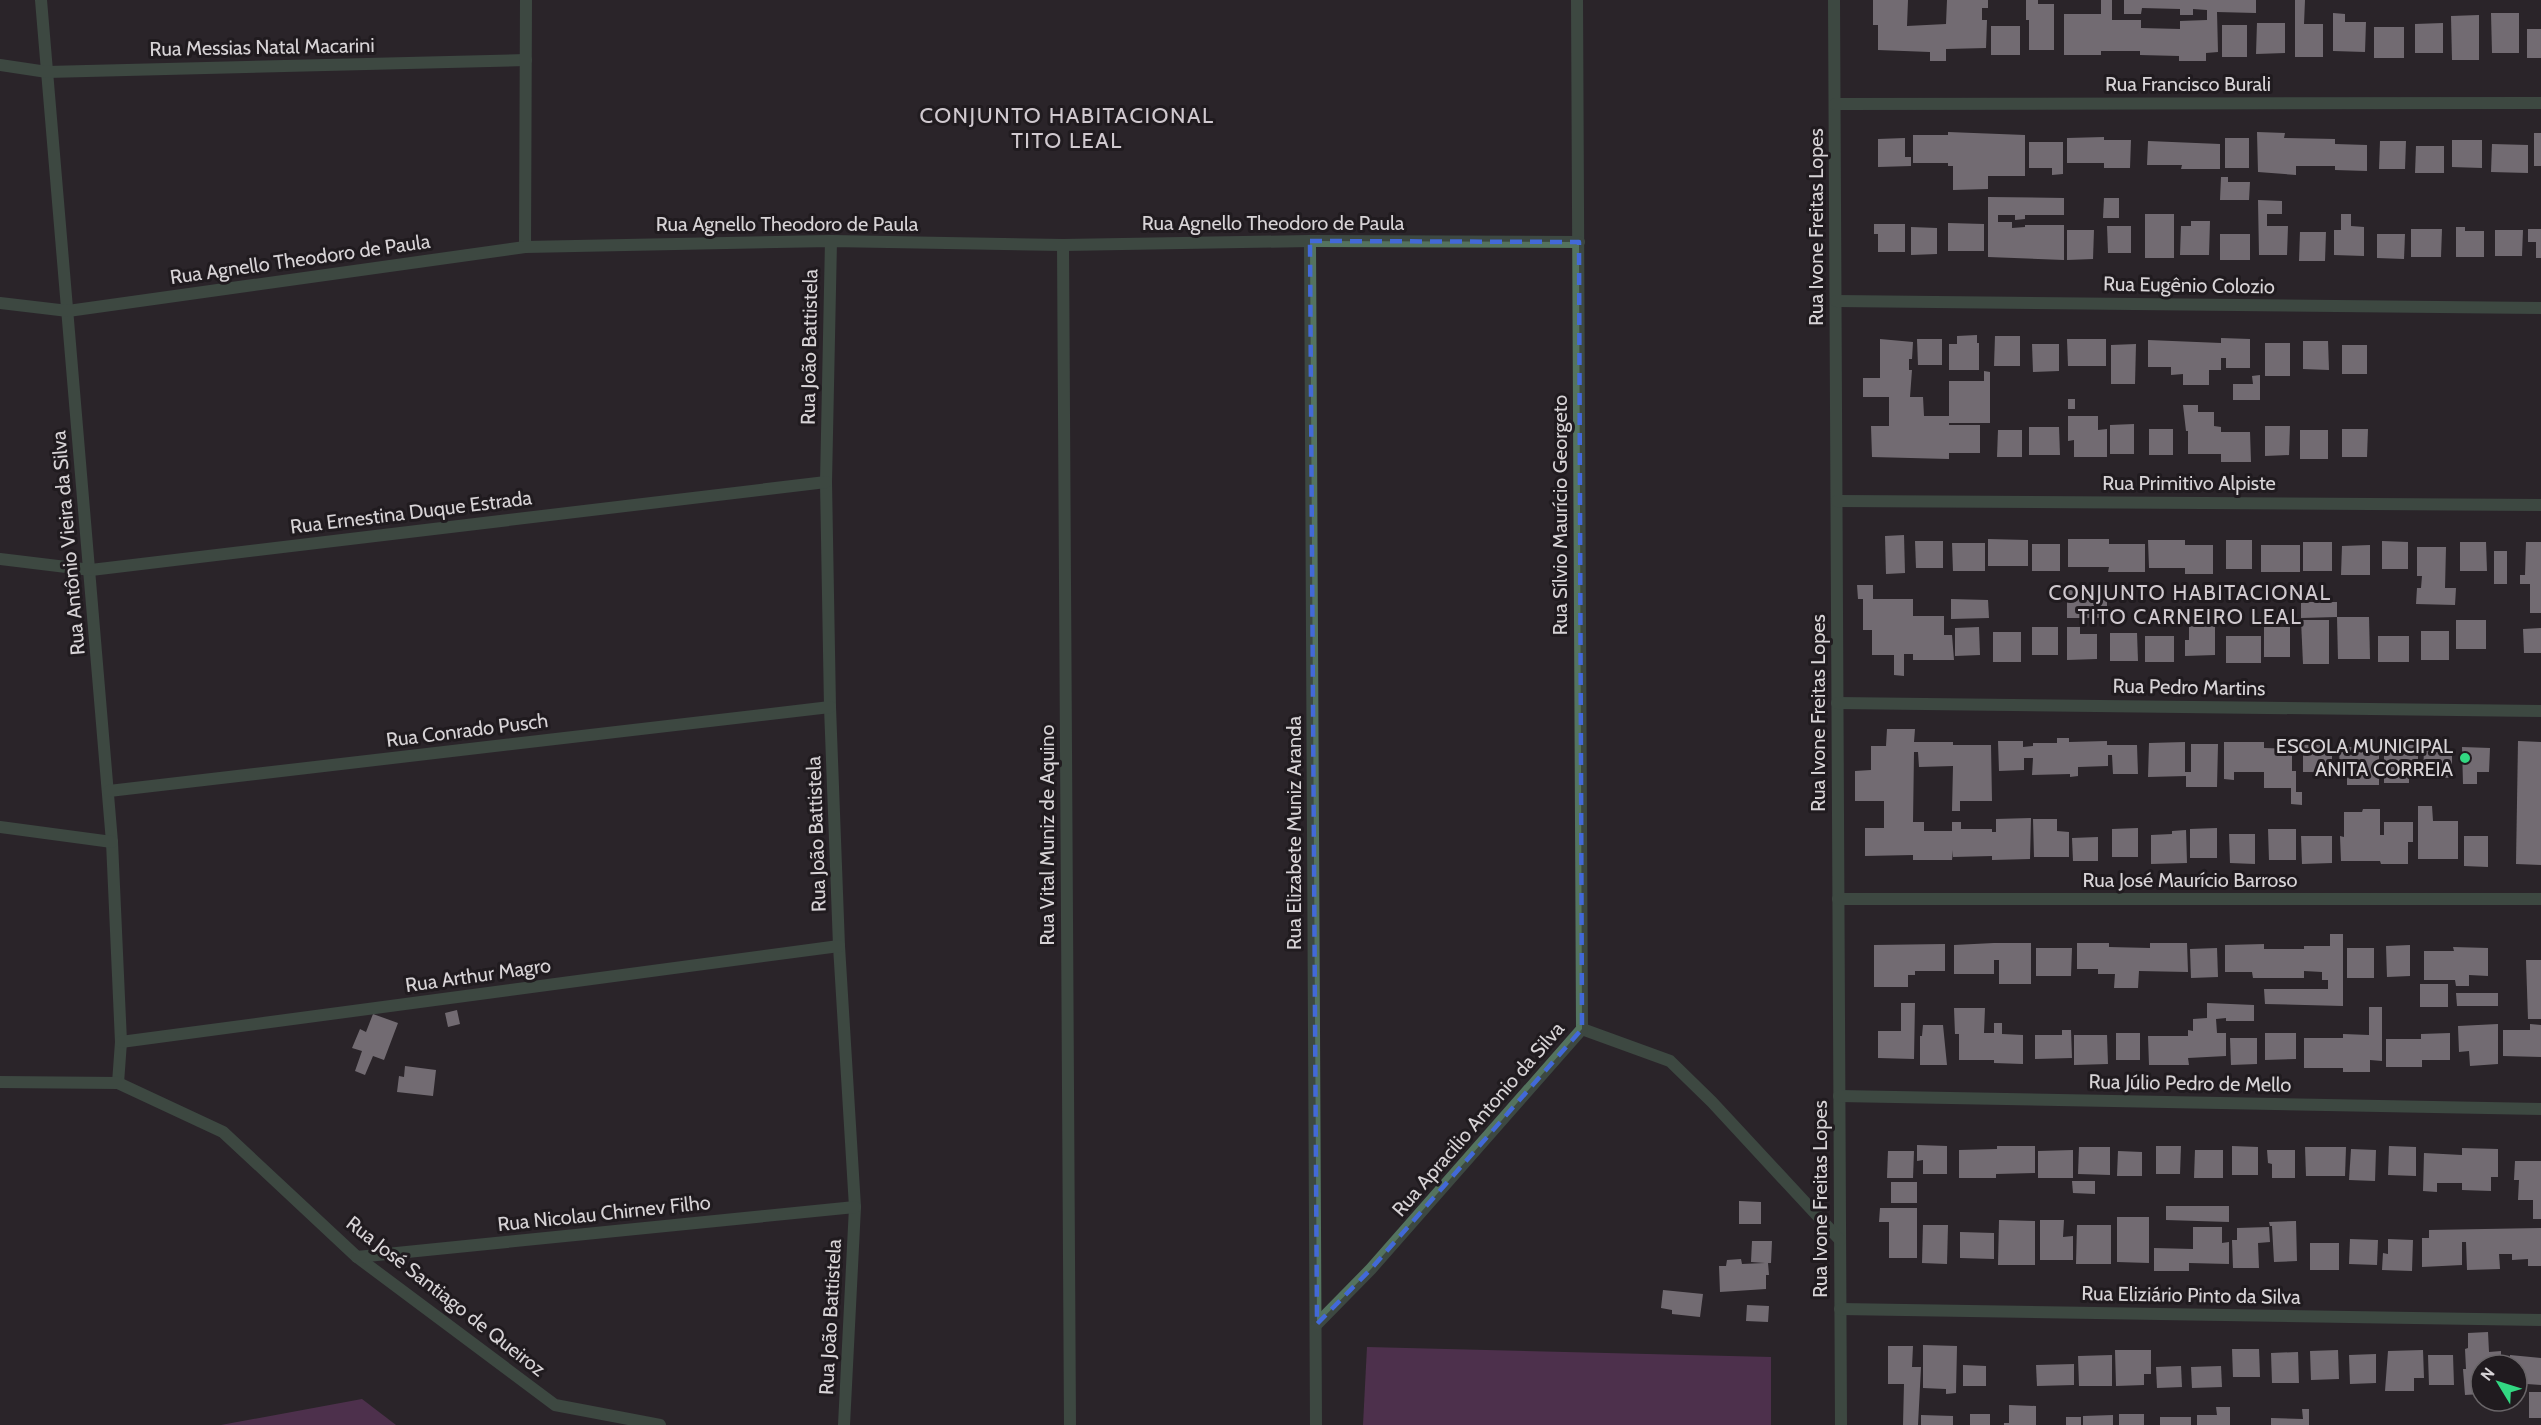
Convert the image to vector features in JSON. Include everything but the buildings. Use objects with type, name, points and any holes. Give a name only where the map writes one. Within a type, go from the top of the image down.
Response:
[{"type":"street","name":"Rua Antônio Vieira da Silva","points":[[41,0],[109,791],[122,1042],[118,1083]]},
{"type":"street","points":[[525,247],[526,0]]},
{"type":"street","name":"Rua Sílvio Maurício Georgeto","points":[[1577,0],[1582,1029]]},
{"type":"street","name":"Rua Ivone Freitas Lopes","points":[[1834,0],[1841,1425]]},
{"type":"street","name":"Rua Messias Natal Macarini","points":[[0,65],[47,72],[525,60]]},
{"type":"street","name":"Rua Francisco Burali","points":[[1835,104],[2541,103]]},
{"type":"street","name":"Rua Agnello Theodoro de Paula","points":[[0,303],[68,311],[525,247],[831,241],[1063,245],[1310,241],[1579,243]]},
{"type":"street","name":"Rua João Battistela","points":[[831,241],[826,482],[830,707],[839,946],[855,1207],[844,1425]]},
{"type":"street","name":"Rua Elizabete Muniz Aranda","points":[[1310,241],[1316,1425]]},
{"type":"street","name":"Rua Vital Muniz de Aquino","points":[[1063,245],[1070,1425]]},
{"type":"street","name":"Rua Eugênio Colozio","points":[[1836,301],[2541,308]]},
{"type":"street","name":"Rua Ernestina Duque Estrada","points":[[0,559],[91,570],[826,482]]},
{"type":"street","name":"Rua Primitivo Alpiste","points":[[1837,501],[2541,505]]},
{"type":"street","name":"Rua Pedro Martins","points":[[1838,703],[2541,711]]},
{"type":"street","name":"Rua Conrado Pusch","points":[[109,791],[830,707]]},
{"type":"street","points":[[0,827],[112,842]]},
{"type":"street","name":"Rua José Maurício Barroso","points":[[1838,900],[2541,899]]},
{"type":"street","name":"Rua Arthur Magro","points":[[122,1042],[839,946]]},
{"type":"street","name":"Rua Apracilio Antonio da Silva","points":[[1317,1324],[1371,1269],[1582,1029],[1670,1061],[1712,1102],[1840,1240]]},
{"type":"street","name":"Rua José Santiago de Queiroz","points":[[0,1082],[118,1083],[223,1132],[357,1257],[555,1405],[660,1425]]},
{"type":"street","name":"Rua Júlio Pedro de Mello","points":[[1839,1096],[2541,1109]]},
{"type":"street","name":"Rua Nicolau Chirnev Filho","points":[[357,1257],[855,1207]]},
{"type":"street","name":"Rua Eliziário Pinto da Silva","points":[[1840,1309],[2541,1320]]},
{"type":"highlighted area","points":[[1310,241],[1579,242],[1582,1029],[1371,1269],[1317,1324]]},
{"type":"shaded area","points":[[1367,1347],[1771,1357],[1771,1425],[1363,1425]]},
{"type":"shaded area","points":[[362,1399],[396,1425],[221,1425]]},
{"type":"place","name":"ESCOLA MUNICIPAL ANITA CORREIA","points":[[2465,758]]},
{"type":"district","name":"CONJUNTO HABITACIONAL TITO LEAL","points":[[1067,128]]},
{"type":"district","name":"CONJUNTO HABITACIONAL TITO CARNEIRO LEAL","points":[[2190,604]]}]
